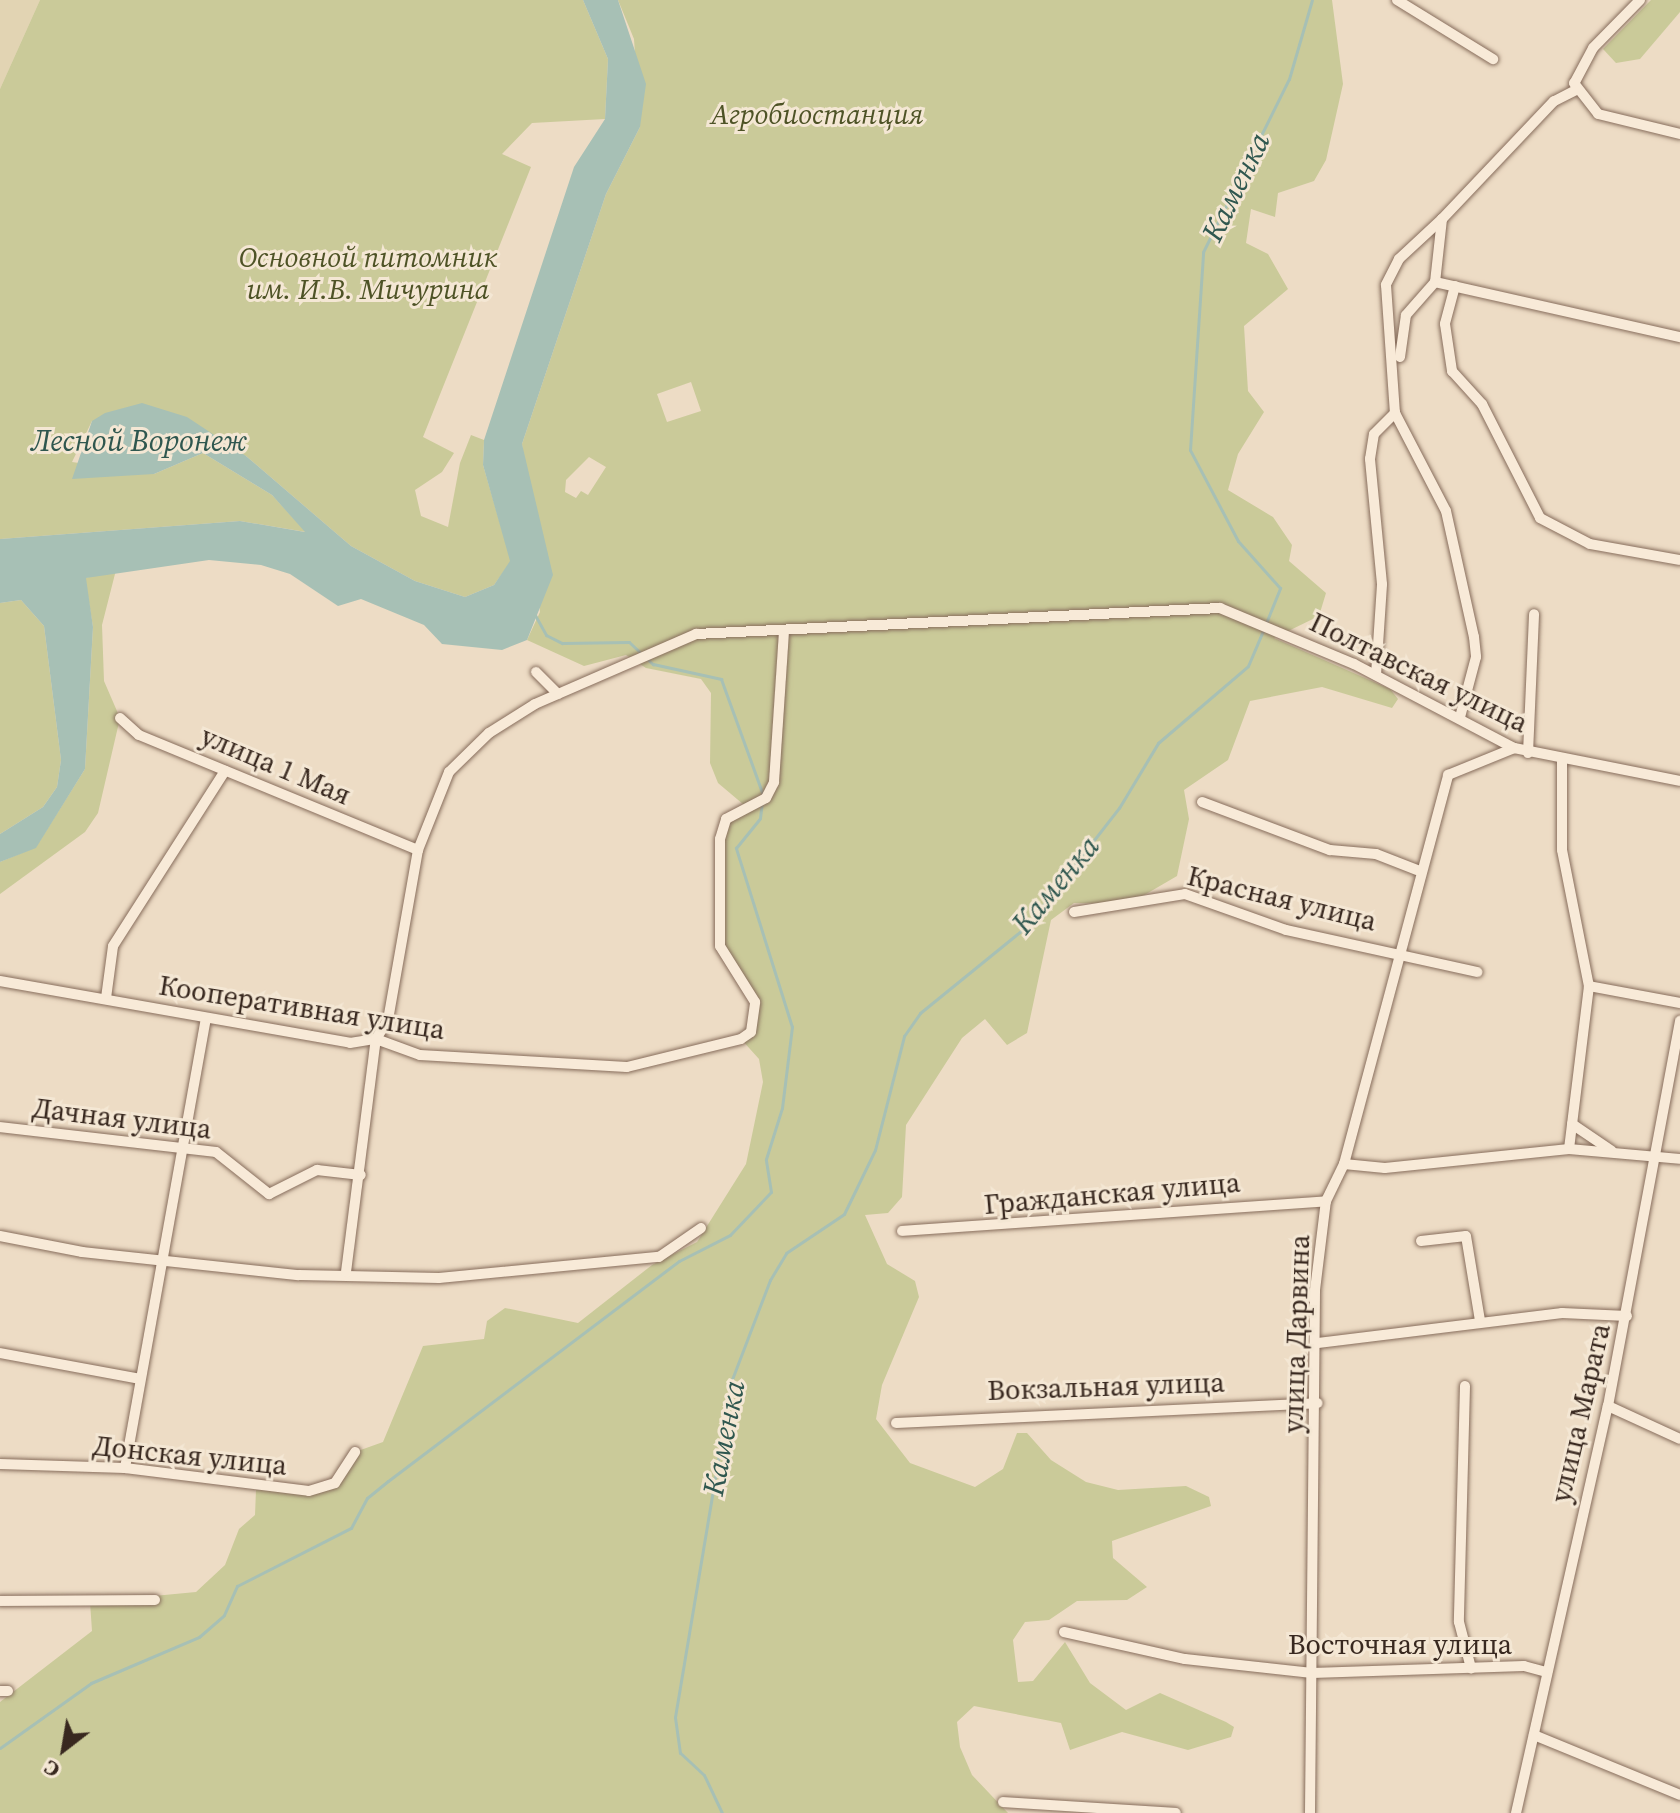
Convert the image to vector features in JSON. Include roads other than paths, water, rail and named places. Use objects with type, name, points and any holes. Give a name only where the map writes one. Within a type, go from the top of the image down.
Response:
[{"type":"street","points":[[1397,0],[1493,59]]},
{"type":"street","points":[[1460,717],[1476,657],[1474,637],[1446,511],[1395,413],[1389,272],[1554,101],[1576,90],[1584,61],[1640,0]]},
{"type":"street","points":[[1576,90],[1598,114],[1680,134]]},
{"type":"street","points":[[1395,370],[1406,315],[1435,282],[1442,219]]},
{"type":"street","points":[[1435,282],[1680,337]]},
{"type":"street","points":[[1455,286],[1445,324],[1452,371],[1482,404],[1552,528],[1590,544],[1680,560]]},
{"type":"street","points":[[1376,675],[1382,584],[1370,459],[1374,434],[1395,413]]},
{"type":"street","name":"Полтавская улица","points":[[558,694],[696,634],[1192,605],[1245,615],[1279,630],[1460,717],[1514,748],[1562,760],[1680,781]]},
{"type":"street","points":[[1528,753],[1534,614]]},
{"type":"street","name":"Кооперативная улица","points":[[0,981],[350,1043],[376,1039],[420,1055],[627,1067],[741,1039],[756,1017],[752,990],[720,946],[726,819],[766,798],[774,782],[784,631]]},
{"type":"street","points":[[346,1272],[361,1175],[376,1039],[388,1020],[418,850],[449,772],[489,733],[558,694],[536,672]]},
{"type":"street","name":"улица 1 Мая","points":[[120,718],[139,735],[418,850]]},
{"type":"street","name":"улица Дарвина","points":[[1310,1813],[1318,1403],[1315,1290],[1326,1201],[1344,1164],[1398,957],[1417,870],[1448,775],[1514,748]]},
{"type":"street","points":[[1562,760],[1562,850],[1589,986],[1569,1149]]},
{"type":"street","points":[[106,998],[113,946],[225,771]]},
{"type":"street","points":[[1202,802],[1330,850],[1376,854],[1417,870]]},
{"type":"street","name":"Красная улица","points":[[1074,912],[1185,894],[1255,921],[1398,957],[1477,972]]},
{"type":"street","points":[[1589,986],[1680,1003]]},
{"type":"street","points":[[125,1468],[140,1379],[167,1260],[182,1151],[206,1018]]},
{"type":"street","name":"улица Марата","points":[[1516,1813],[1627,1316],[1680,1021]]},
{"type":"street","points":[[1572,1124],[1614,1152]]},
{"type":"street","name":"Дачная улица","points":[[0,1127],[182,1151],[216,1152],[269,1194],[317,1170],[361,1175]]},
{"type":"street","points":[[1344,1164],[1385,1168],[1569,1149],[1680,1159]]},
{"type":"street","name":"Гражданская улица","points":[[902,1231],[1326,1201]]},
{"type":"street","points":[[0,1236],[299,1275],[346,1272],[534,1273],[659,1257],[701,1228]]},
{"type":"street","points":[[1421,1241],[1466,1236],[1480,1321]]},
{"type":"street","points":[[1318,1343],[1480,1321],[1627,1316]]},
{"type":"street","points":[[0,1353],[140,1379]]},
{"type":"street","points":[[1465,1386],[1459,1622],[1471,1668]]},
{"type":"street","name":"Вокзальная улица","points":[[896,1423],[1318,1403]]},
{"type":"street","points":[[1608,1406],[1680,1439]]},
{"type":"street","name":"Донская улица","points":[[0,1464],[125,1468],[309,1491],[335,1483],[355,1452]]},
{"type":"street","points":[[0,1601],[155,1600]]},
{"type":"street","name":"Восточная улица","points":[[1064,1632],[1185,1659],[1312,1673],[1471,1668],[1547,1672]]},
{"type":"street","points":[[1534,1735],[1680,1795]]},
{"type":"street","points":[[1003,1802],[1176,1813]]},
{"type":"water","name":"Лесной Воронеж","points":[[583,0],[618,0],[646,84],[640,127],[606,194],[522,444],[553,575],[527,640],[502,650],[442,644],[424,625],[361,599],[338,606],[290,574],[261,565],[209,560],[86,578],[93,627],[85,769],[36,848],[0,862],[0,834],[43,807],[57,787],[61,760],[44,626],[21,600],[0,603],[0,539],[240,521],[305,532],[272,495],[203,453],[154,474],[72,479],[92,421],[105,413],[142,403],[187,417],[246,456],[351,546],[415,581],[465,597],[494,585],[510,561],[483,465],[484,440],[574,167],[605,119],[608,59]]},
{"type":"waterway","name":"Каменка","points":[[1266,623],[1280,588],[1238,541],[1190,450],[1203,252],[1289,79],[1312,0]]},
{"type":"waterway","points":[[535,615],[546,635],[562,643],[629,642],[653,664],[721,679],[763,795]]},
{"type":"waterway","name":"Каменка","points":[[722,1813],[704,1775],[680,1753],[675,1717],[731,1382],[770,1280],[786,1253],[844,1214],[875,1150],[904,1036],[920,1013],[1027,926],[1119,808],[1158,743],[1248,666],[1263,630]]},
{"type":"waterway","points":[[0,1748],[91,1683],[199,1637],[224,1615],[237,1586],[351,1528],[367,1498],[388,1481],[679,1261],[730,1235],[771,1192],[766,1159],[782,1108],[792,1027],[736,848],[760,818],[762,802]]},
{"type":"park label","name":"Агробиостанция","points":[[817,114]]},
{"type":"park label","name":"Основной питомник им. И.В. Мичурина","points":[[368,273]]}]
